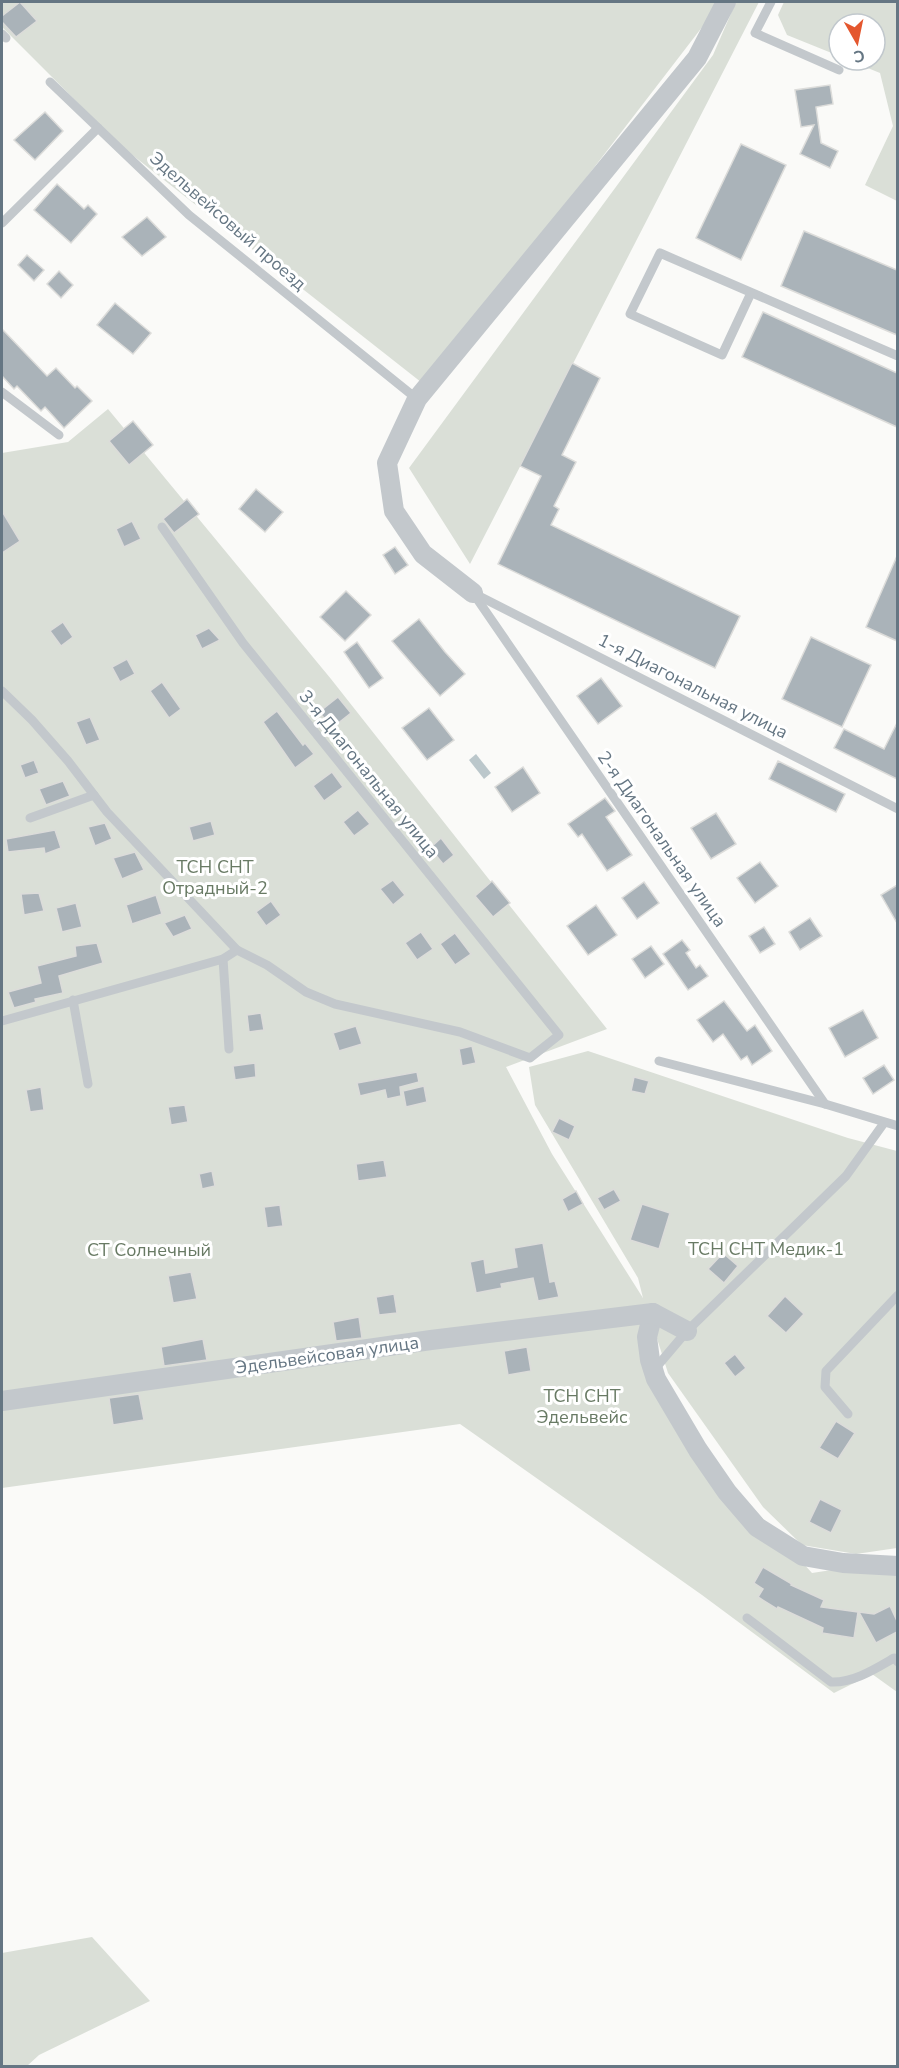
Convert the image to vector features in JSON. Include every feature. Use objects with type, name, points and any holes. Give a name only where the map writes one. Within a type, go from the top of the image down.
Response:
[{"type":"street","points":[[473,593],[423,554],[394,511],[387,463],[417,399],[697,58],[726,2]]},
{"type":"street","points":[[687,1331],[653,1313],[647,1337],[656,1379],[698,1450],[727,1492],[757,1527],[803,1556],[843,1563],[897,1566]]},
{"type":"street","name":"Эдельвейсовая улица","points":[[2,1401],[431,1340],[653,1313]]},
{"type":"lane","points":[[771,2],[755,33],[827,65]]},
{"type":"lane","name":"Эдельвейсовый проезд","points":[[50,82],[189,215],[417,399]]},
{"type":"lane","points":[[2,223],[98,128]]},
{"type":"lane","points":[[751,293],[722,355],[630,314],[660,253],[897,356]]},
{"type":"lane","points":[[2,392],[59,435]]},
{"type":"lane","name":"3-я Диагональная улица","points":[[162,527],[243,643],[559,1035],[531,1058],[459,1032],[335,1004],[306,992],[267,965],[237,950]]},
{"type":"lane","name":"1-я Диагональная улица","points":[[473,593],[897,809]]},
{"type":"lane","name":"2-я Диагональная улица","points":[[473,593],[825,1104]]},
{"type":"lane","points":[[2,691],[32,720],[107,812],[237,950],[223,959],[2,1021]]},
{"type":"lane","points":[[30,818],[94,795]]},
{"type":"lane","points":[[223,959],[229,1050]]},
{"type":"lane","points":[[73,1000],[88,1084]]},
{"type":"lane","points":[[659,1061],[825,1104],[897,1126]]},
{"type":"lane","points":[[659,1364],[687,1331],[846,1176],[884,1123]]},
{"type":"lane","points":[[848,1414],[825,1387],[826,1371],[897,1295]]},
{"type":"lane","points":[[747,1618],[831,1682],[841,1682],[875,1669],[894,1658],[897,1662]]},
{"type":"green space","points":[[2,2],[718,2],[716,9],[426,386],[98,128],[81,106],[2,27]]},
{"type":"green space","points":[[736,2],[759,2],[470,564],[409,468],[713,55]]},
{"type":"green space","points":[[784,2],[897,2],[897,201],[865,185],[893,126],[880,73],[878,72],[887,72],[887,12],[827,12],[827,51],[787,35],[778,15]]},
{"type":"green space","points":[[108,409],[331,679],[607,1029],[506,1067],[552,1154],[643,1298],[638,1278],[535,1105],[529,1067],[588,1051],[848,1138],[897,1151],[897,1548],[856,1554],[802,1545],[763,1507],[668,1373],[653,1326],[660,1374],[725,1477],[812,1573],[897,1560],[897,1692],[872,1674],[834,1693],[702,1595],[460,1424],[2,1488],[2,453],[68,442]]},
{"type":"green space","points":[[92,1937],[150,2001],[39,2055],[27,2066],[2,2066],[2,1953]]},
{"type":"shaded area","points":[[476,754],[491,773],[484,779],[469,760]]},
{"type":"building","points":[[20,2],[37,21],[16,37],[2,22],[2,16]]},
{"type":"building","points":[[830,85],[833,104],[816,107],[821,143],[838,151],[830,168],[800,154],[814,125],[801,127],[795,90]]},
{"type":"building","points":[[45,112],[63,131],[35,160],[14,140]]},
{"type":"building","points":[[741,144],[786,165],[741,260],[696,238]]},
{"type":"building","points":[[57,184],[84,209],[88,205],[97,214],[71,243],[34,210]]},
{"type":"building","points":[[147,217],[166,237],[142,256],[122,237]]},
{"type":"building","points":[[804,231],[897,270],[897,335],[781,286]]},
{"type":"building","points":[[27,255],[44,270],[34,281],[18,265]]},
{"type":"building","points":[[59,271],[73,285],[61,298],[47,284]]},
{"type":"building","points":[[115,303],[151,333],[133,354],[97,325]]},
{"type":"building","points":[[763,312],[897,373],[897,427],[742,357]]},
{"type":"building","points":[[2,329],[47,376],[56,368],[75,388],[77,386],[92,401],[64,428],[45,407],[41,411],[17,386],[14,389],[2,376]]},
{"type":"building","points":[[572,363],[600,378],[562,455],[576,462],[554,506],[559,509],[551,525],[740,616],[715,668],[498,564],[541,476],[520,466]]},
{"type":"building","points":[[133,421],[153,445],[129,465],[109,441]]},
{"type":"building","points":[[256,489],[283,512],[265,532],[239,509]]},
{"type":"building","points":[[187,499],[199,514],[174,533],[163,519]]},
{"type":"building","points":[[2,511],[20,541],[2,553]]},
{"type":"building","points":[[132,521],[141,539],[124,547],[116,529]]},
{"type":"building","points":[[395,547],[408,565],[395,574],[383,555]]},
{"type":"building","points":[[897,556],[897,641],[866,627]]},
{"type":"building","points":[[346,591],[371,615],[345,641],[320,617]]},
{"type":"building","points":[[419,619],[465,674],[440,696],[392,641]]},
{"type":"building","points":[[63,622],[73,637],[61,646],[50,631]]},
{"type":"building","points":[[209,628],[220,640],[202,649],[195,635]]},
{"type":"building","points":[[811,637],[871,665],[842,727],[782,699]]},
{"type":"building","points":[[357,642],[383,678],[369,688],[344,652]]},
{"type":"building","points":[[127,659],[135,674],[120,682],[112,667]]},
{"type":"building","points":[[601,678],[622,706],[598,724],[577,696]]},
{"type":"building","points":[[162,682],[181,709],[169,718],[150,691]]},
{"type":"building","points":[[338,697],[351,713],[332,728],[319,712]]},
{"type":"building","points":[[429,708],[454,740],[427,760],[402,728]]},
{"type":"building","points":[[277,711],[303,745],[305,743],[314,754],[295,768],[263,722]]},
{"type":"building","points":[[90,717],[100,740],[86,745],[76,722]]},
{"type":"building","points":[[897,723],[897,779],[834,748],[844,729],[884,749]]},
{"type":"building","points":[[34,760],[39,773],[25,778],[20,765]]},
{"type":"building","points":[[778,761],[845,794],[836,812],[769,779]]},
{"type":"building","points":[[523,767],[540,793],[512,812],[495,787]]},
{"type":"building","points":[[332,772],[343,787],[324,801],[313,786]]},
{"type":"building","points":[[63,781],[70,796],[46,805],[39,789]]},
{"type":"building","points":[[605,798],[615,811],[606,817],[632,855],[607,871],[582,834],[578,837],[568,824]]},
{"type":"building","points":[[358,810],[370,824],[354,836],[343,822]]},
{"type":"building","points":[[716,813],[736,844],[711,859],[691,828]]},
{"type":"building","points":[[211,821],[215,835],[193,841],[189,827]]},
{"type":"building","points":[[105,823],[112,839],[95,846],[88,827]]},
{"type":"building","points":[[55,830],[61,848],[45,854],[44,848],[8,852],[6,839]]},
{"type":"building","points":[[441,838],[454,855],[443,864],[430,848]]},
{"type":"building","points":[[135,852],[144,870],[122,879],[113,858]]},
{"type":"building","points":[[760,862],[778,886],[755,903],[737,878]]},
{"type":"building","points":[[393,880],[405,895],[393,905],[380,889]]},
{"type":"building","points":[[492,881],[510,903],[493,917],[475,896]]},
{"type":"building","points":[[644,882],[659,903],[637,919],[622,898]]},
{"type":"building","points":[[897,885],[897,923],[881,895]]},
{"type":"building","points":[[39,893],[44,911],[24,915],[21,894]]},
{"type":"building","points":[[156,895],[162,914],[132,924],[126,905]]},
{"type":"building","points":[[271,901],[281,915],[266,926],[256,912]]},
{"type":"building","points":[[76,903],[82,927],[62,932],[56,908]]},
{"type":"building","points":[[596,905],[617,935],[588,955],[567,926]]},
{"type":"building","points":[[185,915],[192,929],[173,937],[164,923]]},
{"type":"building","points":[[810,918],[822,936],[800,950],[789,932]]},
{"type":"building","points":[[764,927],[775,944],[760,953],[749,936]]},
{"type":"building","points":[[421,932],[433,949],[417,960],[405,943]]},
{"type":"building","points":[[455,933],[471,954],[455,965],[440,944]]},
{"type":"building","points":[[682,940],[690,950],[686,953],[696,968],[700,965],[708,976],[688,990],[663,954]]},
{"type":"building","points":[[97,943],[103,963],[59,976],[63,993],[35,999],[36,1002],[14,1008],[8,992],[41,983],[37,966],[76,956],[75,946]]},
{"type":"building","points":[[651,946],[664,964],[645,978],[632,959]]},
{"type":"building","points":[[724,1001],[747,1031],[755,1025],[772,1051],[752,1065],[747,1056],[741,1060],[723,1034],[713,1042],[697,1020]]},
{"type":"building","points":[[863,1010],[878,1038],[845,1057],[829,1028]]},
{"type":"building","points":[[261,1013],[264,1030],[249,1032],[247,1015]]},
{"type":"building","points":[[356,1026],[362,1044],[339,1051],[333,1033]]},
{"type":"building","points":[[472,1046],[476,1063],[462,1066],[459,1049]]},
{"type":"building","points":[[255,1063],[256,1077],[235,1080],[233,1066]]},
{"type":"building","points":[[884,1065],[894,1080],[873,1094],[863,1078]]},
{"type":"building","points":[[417,1072],[419,1082],[400,1087],[401,1096],[387,1099],[385,1090],[360,1096],[357,1083]]},
{"type":"building","points":[[634,1077],[649,1081],[645,1094],[631,1091]]},
{"type":"building","points":[[424,1086],[427,1102],[406,1107],[403,1091]]},
{"type":"building","points":[[41,1087],[44,1110],[30,1112],[26,1090]]},
{"type":"building","points":[[185,1105],[188,1122],[171,1125],[168,1107]]},
{"type":"building","points":[[559,1118],[575,1126],[569,1140],[552,1132]]},
{"type":"building","points":[[384,1160],[387,1177],[358,1181],[356,1164]]},
{"type":"building","points":[[212,1171],[215,1186],[202,1189],[199,1174]]},
{"type":"building","points":[[614,1189],[621,1201],[604,1210],[597,1198]]},
{"type":"building","points":[[576,1191],[583,1204],[568,1212],[562,1199]]},
{"type":"building","points":[[642,1204],[670,1213],[659,1249],[630,1240]]},
{"type":"building","points":[[280,1205],[283,1226],[267,1228],[264,1207]]},
{"type":"building","points":[[543,1243],[550,1282],[555,1281],[559,1297],[538,1301],[533,1278],[501,1284],[502,1288],[476,1293],[470,1262],[484,1259],[486,1273],[517,1267],[514,1248]]},
{"type":"building","points":[[723,1253],[738,1266],[724,1283],[708,1269]]},
{"type":"building","points":[[191,1272],[197,1299],[173,1303],[168,1276]]},
{"type":"building","points":[[394,1294],[397,1313],[379,1315],[376,1297]]},
{"type":"building","points":[[785,1296],[804,1314],[786,1333],[767,1316]]},
{"type":"building","points":[[359,1317],[362,1338],[336,1341],[333,1322]]},
{"type":"building","points":[[203,1339],[207,1360],[164,1366],[161,1347]]},
{"type":"building","points":[[527,1347],[531,1371],[508,1375],[504,1351]]},
{"type":"building","points":[[735,1354],[746,1368],[735,1377],[724,1363]]},
{"type":"building","points":[[139,1394],[144,1420],[113,1425],[109,1398]]},
{"type":"building","points":[[836,1421],[855,1433],[838,1459],[819,1448]]},
{"type":"building","points":[[820,1499],[842,1510],[831,1533],[809,1522]]},
{"type":"building","points":[[763,1567],[791,1585],[824,1600],[821,1607],[858,1612],[854,1638],[822,1633],[823,1628],[778,1607],[777,1609],[758,1597],[763,1589],[754,1583]]},
{"type":"building","points":[[890,1606],[897,1621],[897,1632],[876,1643],[859,1612],[874,1614]]},
{"type":"park label","name":"ТСН СНТ Отрадный-2","points":[[215,877]]},
{"type":"park label","name":"ТСН СНТ Медик-1","points":[[766,1249]]},
{"type":"park label","name":"СТ Солнечный","points":[[149,1250]]},
{"type":"park label","name":"ТСН СНТ Эдельвейс","points":[[582,1406]]}]
